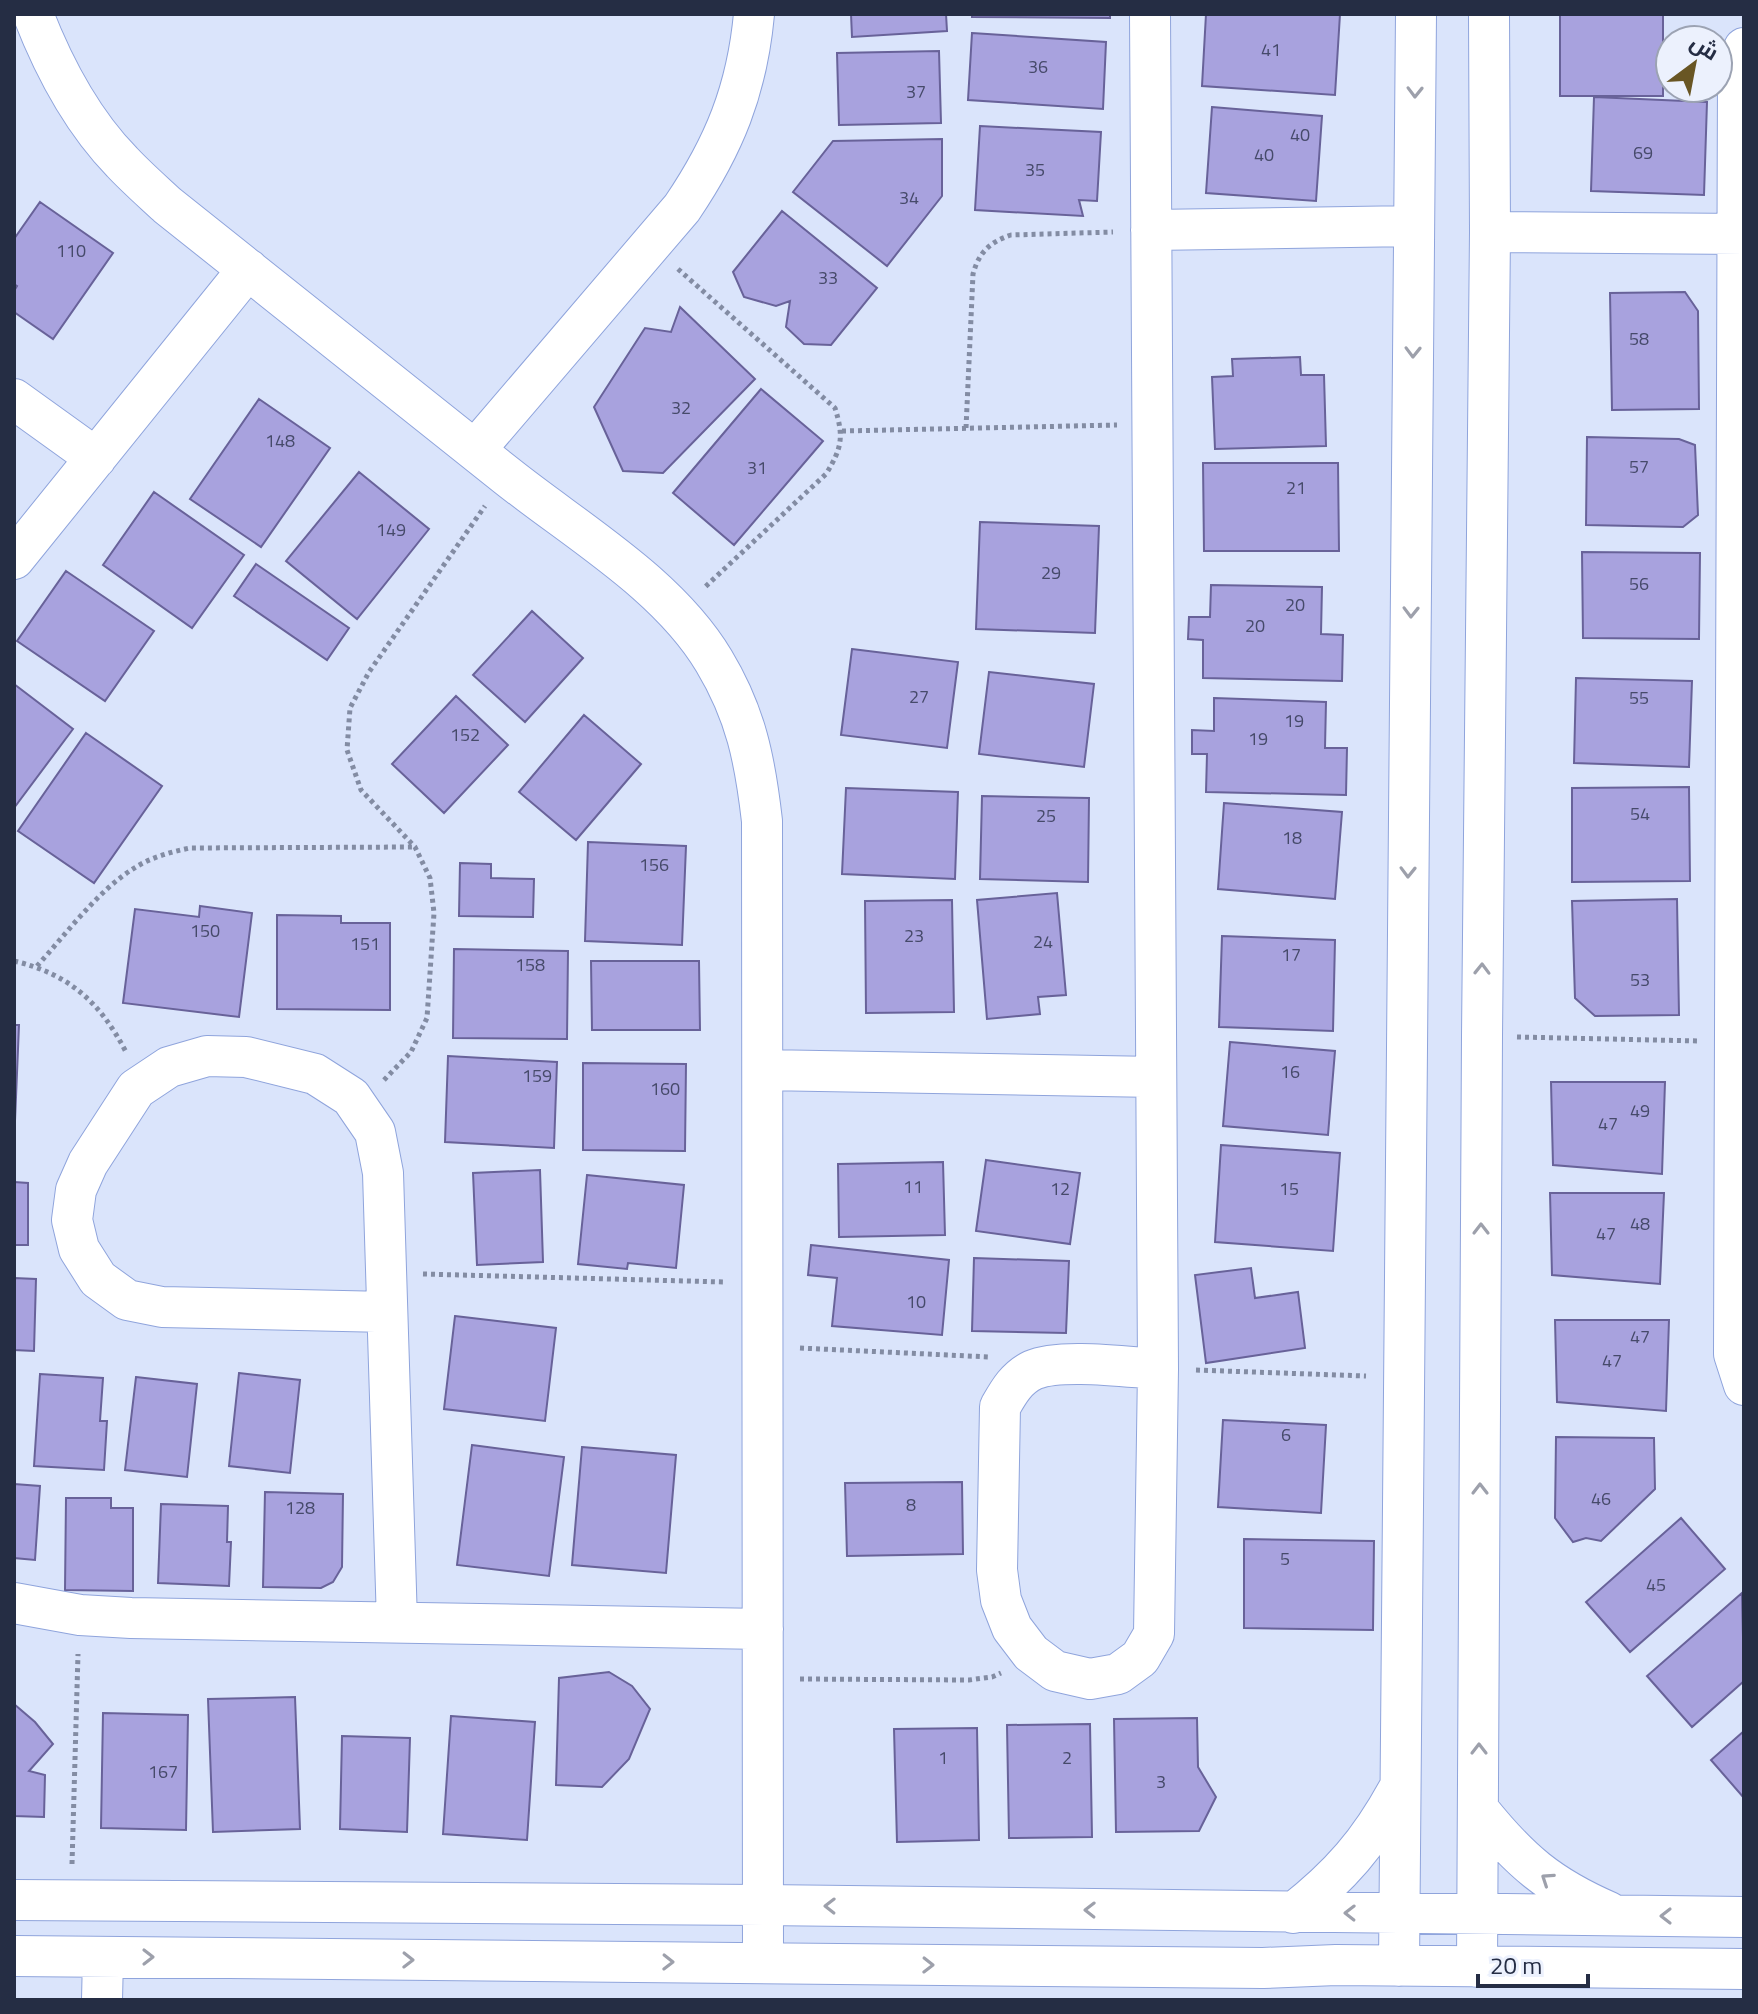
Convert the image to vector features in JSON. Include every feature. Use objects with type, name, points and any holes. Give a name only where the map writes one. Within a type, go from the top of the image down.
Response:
[{"type":"street","points":[[33,14],[49,55],[81,111],[120,161],[167,205],[649,586],[677,613],[713,659],[739,710],[756,764],[762,821],[763,1963]]},
{"type":"street","points":[[475,450],[682,208],[708,170],[728,128],[743,84],[754,14]]},
{"type":"street","points":[[1150,14],[1158,1369],[1154,1634],[1140,1658],[1118,1674],[1090,1679],[1055,1671],[1031,1653],[1012,1628],[1001,1600],[997,1570],[1000,1407],[1012,1385],[1032,1370],[1056,1365],[1158,1369]]},
{"type":"street","points":[[1399,1966],[1397,1914],[1416,14]]},
{"type":"street","points":[[1477,1967],[1489,14]]},
{"type":"street","points":[[1744,48],[1738,75],[1740,581],[1734,1354],[1744,1385]]},
{"type":"street","points":[[1151,230],[1414,226]]},
{"type":"street","points":[[1490,232],[1741,234]]},
{"type":"street","points":[[14,559],[248,269]]},
{"type":"street","points":[[14,399],[96,458]]},
{"type":"street","points":[[387,1312],[162,1307],[127,1300],[98,1279],[79,1249],[72,1220],[76,1190],[88,1163],[136,1089],[169,1067],[194,1059],[207,1056],[246,1057],[315,1074],[351,1097],[375,1132],[383,1173],[397,1622]]},
{"type":"street","points":[[763,1070],[1156,1077]]},
{"type":"street","points":[[14,1603],[80,1615],[763,1629]]},
{"type":"street","points":[[1293,1913],[1326,1887],[1355,1857],[1380,1823],[1400,1786]]},
{"type":"street","points":[[1479,1810],[1535,1871],[1572,1896],[1616,1916]]},
{"type":"street","points":[[14,1900],[1744,1917]]},
{"type":"street","points":[[14,1956],[1263,1968],[1744,1969]]},
{"type":"street","points":[[102,2000],[103,1957]]},
{"type":"path","points":[[966,428],[973,274],[977,260],[985,249],[1011,235],[1151,230]]},
{"type":"path","points":[[650,245],[835,408],[842,431],[839,454],[826,474],[677,613]]},
{"type":"path","points":[[842,431],[1152,424]]},
{"type":"path","points":[[351,1097],[385,1079],[411,1052],[427,1018],[434,913],[430,878],[415,847],[361,790],[347,750],[350,708],[369,672],[506,476]]},
{"type":"path","points":[[37,966],[114,883],[136,866],[163,854],[190,848],[415,847]]},
{"type":"path","points":[[14,961],[37,966],[67,981],[100,1010],[114,1028],[129,1057],[136,1089]]},
{"type":"path","points":[[1482,1036],[1735,1042]]},
{"type":"path","points":[[386,1272],[762,1283]]},
{"type":"path","points":[[763,1346],[996,1358],[1032,1370]]},
{"type":"path","points":[[1158,1369],[1403,1378]]},
{"type":"path","points":[[70,1901],[80,1615]]},
{"type":"path","points":[[763,1679],[969,1680],[992,1677],[1013,1668],[1031,1653]]},
{"type":"building","points":[[851,14],[946,14],[947,31],[852,37]]},
{"type":"building","points":[[972,14],[1110,14],[1110,18],[972,17]]},
{"type":"building","points":[[1206,14],[1340,14],[1335,95],[1202,86]]},
{"type":"building","points":[[1560,14],[1663,14],[1663,24],[1654,24],[1654,96],[1560,96]]},
{"type":"building","points":[[972,33],[1106,42],[1103,109],[968,100]]},
{"type":"building","points":[[939,51],[941,123],[839,125],[837,53]]},
{"type":"building","points":[[1594,97],[1654,100],[1654,104],[1707,104],[1704,195],[1591,191]]},
{"type":"building","points":[[1212,107],[1322,116],[1316,201],[1206,193]]},
{"type":"building","points":[[980,126],[1101,132],[1097,201],[1079,200],[1083,216],[975,210]]},
{"type":"building","points":[[942,139],[942,196],[887,266],[793,192],[833,141]]},
{"type":"building","points":[[40,202],[113,253],[53,339],[14,312],[14,291],[17,286],[14,284],[14,239]]},
{"type":"building","points":[[782,211],[877,288],[831,345],[804,344],[786,327],[790,301],[776,306],[744,297],[733,272]]},
{"type":"building","points":[[1685,292],[1698,311],[1699,409],[1612,410],[1610,293]]},
{"type":"building","points":[[680,307],[755,379],[663,473],[623,471],[594,407],[645,328],[671,332]]},
{"type":"building","points":[[1300,357],[1301,375],[1324,375],[1326,446],[1215,449],[1212,377],[1233,376],[1232,359]]},
{"type":"building","points":[[761,389],[823,441],[734,545],[673,493]]},
{"type":"building","points":[[259,399],[330,448],[261,547],[190,499]]},
{"type":"building","points":[[1587,437],[1679,439],[1695,445],[1698,515],[1683,527],[1586,525]]},
{"type":"building","points":[[1203,463],[1338,463],[1339,551],[1204,551]]},
{"type":"building","points":[[359,472],[429,529],[357,619],[286,561]]},
{"type":"building","points":[[154,492],[244,555],[192,628],[103,565]]},
{"type":"building","points":[[980,522],[1099,526],[1095,633],[976,629]]},
{"type":"building","points":[[1582,552],[1700,553],[1699,639],[1583,638]]},
{"type":"building","points":[[256,564],[349,628],[327,660],[234,596]]},
{"type":"building","points":[[66,571],[154,631],[105,701],[17,641]]},
{"type":"building","points":[[1211,585],[1322,587],[1321,634],[1343,635],[1342,681],[1203,678],[1203,640],[1188,639],[1189,617],[1210,617]]},
{"type":"building","points":[[532,611],[583,658],[525,722],[473,675]]},
{"type":"building","points":[[852,649],[958,662],[947,748],[841,735]]},
{"type":"building","points":[[989,672],[1094,684],[1084,767],[979,754]]},
{"type":"building","points":[[1576,678],[1692,681],[1689,767],[1574,763]]},
{"type":"building","points":[[14,684],[73,729],[14,808]]},
{"type":"building","points":[[456,696],[508,745],[444,813],[392,764]]},
{"type":"building","points":[[1214,698],[1326,702],[1325,748],[1347,748],[1346,795],[1206,792],[1207,754],[1192,754],[1192,730],[1214,731]]},
{"type":"building","points":[[584,715],[641,764],[576,840],[519,792]]},
{"type":"building","points":[[86,733],[162,786],[94,883],[18,831]]},
{"type":"building","points":[[1689,787],[1690,881],[1572,882],[1572,788]]},
{"type":"building","points":[[846,788],[958,792],[955,879],[842,874]]},
{"type":"building","points":[[982,796],[1089,798],[1088,882],[980,879]]},
{"type":"building","points":[[1224,803],[1342,812],[1335,899],[1218,889]]},
{"type":"building","points":[[588,842],[686,846],[682,945],[585,941]]},
{"type":"building","points":[[460,863],[491,864],[491,878],[534,879],[533,917],[459,916]]},
{"type":"building","points":[[1057,893],[1066,995],[1038,997],[1040,1014],[987,1019],[977,900]]},
{"type":"building","points":[[1677,899],[1679,1015],[1595,1016],[1575,998],[1572,901]]},
{"type":"building","points":[[952,900],[954,1012],[866,1013],[865,901]]},
{"type":"building","points":[[200,906],[252,913],[239,1017],[123,1003],[135,909],[199,917]]},
{"type":"building","points":[[277,915],[341,916],[341,923],[390,923],[390,1010],[277,1009]]},
{"type":"building","points":[[1222,936],[1335,940],[1333,1031],[1219,1027]]},
{"type":"building","points":[[454,949],[568,951],[567,1039],[453,1038]]},
{"type":"building","points":[[591,961],[699,961],[700,1030],[592,1030]]},
{"type":"building","points":[[14,1025],[19,1025],[14,1145]]},
{"type":"building","points":[[1230,1042],[1335,1051],[1328,1135],[1223,1126]]},
{"type":"building","points":[[448,1056],[557,1062],[554,1148],[445,1142]]},
{"type":"building","points":[[583,1063],[686,1064],[685,1151],[583,1150]]},
{"type":"building","points":[[1551,1082],[1665,1082],[1662,1174],[1553,1165]]},
{"type":"building","points":[[1221,1145],[1340,1153],[1333,1251],[1215,1242]]},
{"type":"building","points":[[986,1160],[1080,1173],[1070,1244],[976,1231]]},
{"type":"building","points":[[943,1162],[945,1235],[839,1237],[838,1164]]},
{"type":"building","points":[[540,1170],[543,1262],[477,1265],[473,1173]]},
{"type":"building","points":[[587,1175],[684,1185],[676,1268],[628,1263],[627,1269],[578,1264]]},
{"type":"building","points":[[14,1182],[28,1183],[28,1245],[14,1245]]},
{"type":"building","points":[[1550,1193],[1664,1193],[1660,1284],[1552,1275]]},
{"type":"building","points":[[811,1245],[949,1260],[942,1335],[832,1326],[837,1278],[808,1275]]},
{"type":"building","points":[[974,1258],[1069,1261],[1066,1333],[972,1331]]},
{"type":"building","points":[[1251,1268],[1255,1298],[1298,1292],[1305,1348],[1206,1363],[1195,1275]]},
{"type":"building","points":[[14,1278],[36,1279],[34,1351],[14,1350]]},
{"type":"building","points":[[455,1316],[556,1328],[545,1421],[444,1409]]},
{"type":"building","points":[[1555,1320],[1669,1320],[1666,1411],[1557,1402]]},
{"type":"building","points":[[239,1373],[300,1380],[290,1473],[229,1466]]},
{"type":"building","points":[[40,1374],[103,1378],[100,1421],[107,1421],[104,1470],[34,1466]]},
{"type":"building","points":[[136,1377],[197,1384],[187,1477],[125,1470]]},
{"type":"building","points":[[1223,1420],[1326,1425],[1321,1513],[1218,1507]]},
{"type":"building","points":[[1556,1437],[1654,1438],[1655,1489],[1601,1541],[1586,1538],[1573,1542],[1555,1518]]},
{"type":"building","points":[[472,1445],[564,1457],[549,1576],[457,1565]]},
{"type":"building","points":[[582,1447],[676,1455],[666,1573],[572,1565]]},
{"type":"building","points":[[962,1482],[963,1554],[847,1556],[845,1483]]},
{"type":"building","points":[[14,1484],[40,1486],[35,1560],[14,1558]]},
{"type":"building","points":[[265,1492],[343,1494],[342,1567],[333,1582],[321,1588],[263,1587]]},
{"type":"building","points":[[66,1498],[111,1498],[111,1508],[133,1508],[133,1591],[65,1590]]},
{"type":"building","points":[[161,1504],[228,1506],[227,1542],[231,1542],[229,1586],[158,1583]]},
{"type":"building","points":[[1681,1518],[1725,1569],[1630,1652],[1586,1602]]},
{"type":"building","points":[[1244,1539],[1374,1541],[1373,1630],[1244,1628]]},
{"type":"building","points":[[1742,1593],[1744,1681],[1692,1727],[1647,1676]]},
{"type":"building","points":[[609,1672],[632,1686],[650,1709],[629,1759],[602,1787],[556,1785],[559,1678]]},
{"type":"building","points":[[295,1697],[300,1829],[213,1832],[208,1699]]},
{"type":"building","points":[[14,1704],[35,1722],[53,1744],[29,1771],[45,1775],[44,1817],[14,1816]]},
{"type":"building","points":[[103,1713],[188,1715],[186,1830],[101,1828]]},
{"type":"building","points":[[451,1716],[535,1722],[527,1840],[443,1834]]},
{"type":"building","points":[[1197,1718],[1198,1767],[1216,1797],[1199,1831],[1116,1832],[1114,1719]]},
{"type":"building","points":[[1090,1724],[1092,1837],[1009,1838],[1007,1725]]},
{"type":"building","points":[[977,1728],[979,1840],[897,1842],[894,1729]]},
{"type":"building","points":[[1744,1731],[1744,1798],[1711,1760]]},
{"type":"building","points":[[342,1736],[410,1738],[407,1832],[340,1829]]}]
